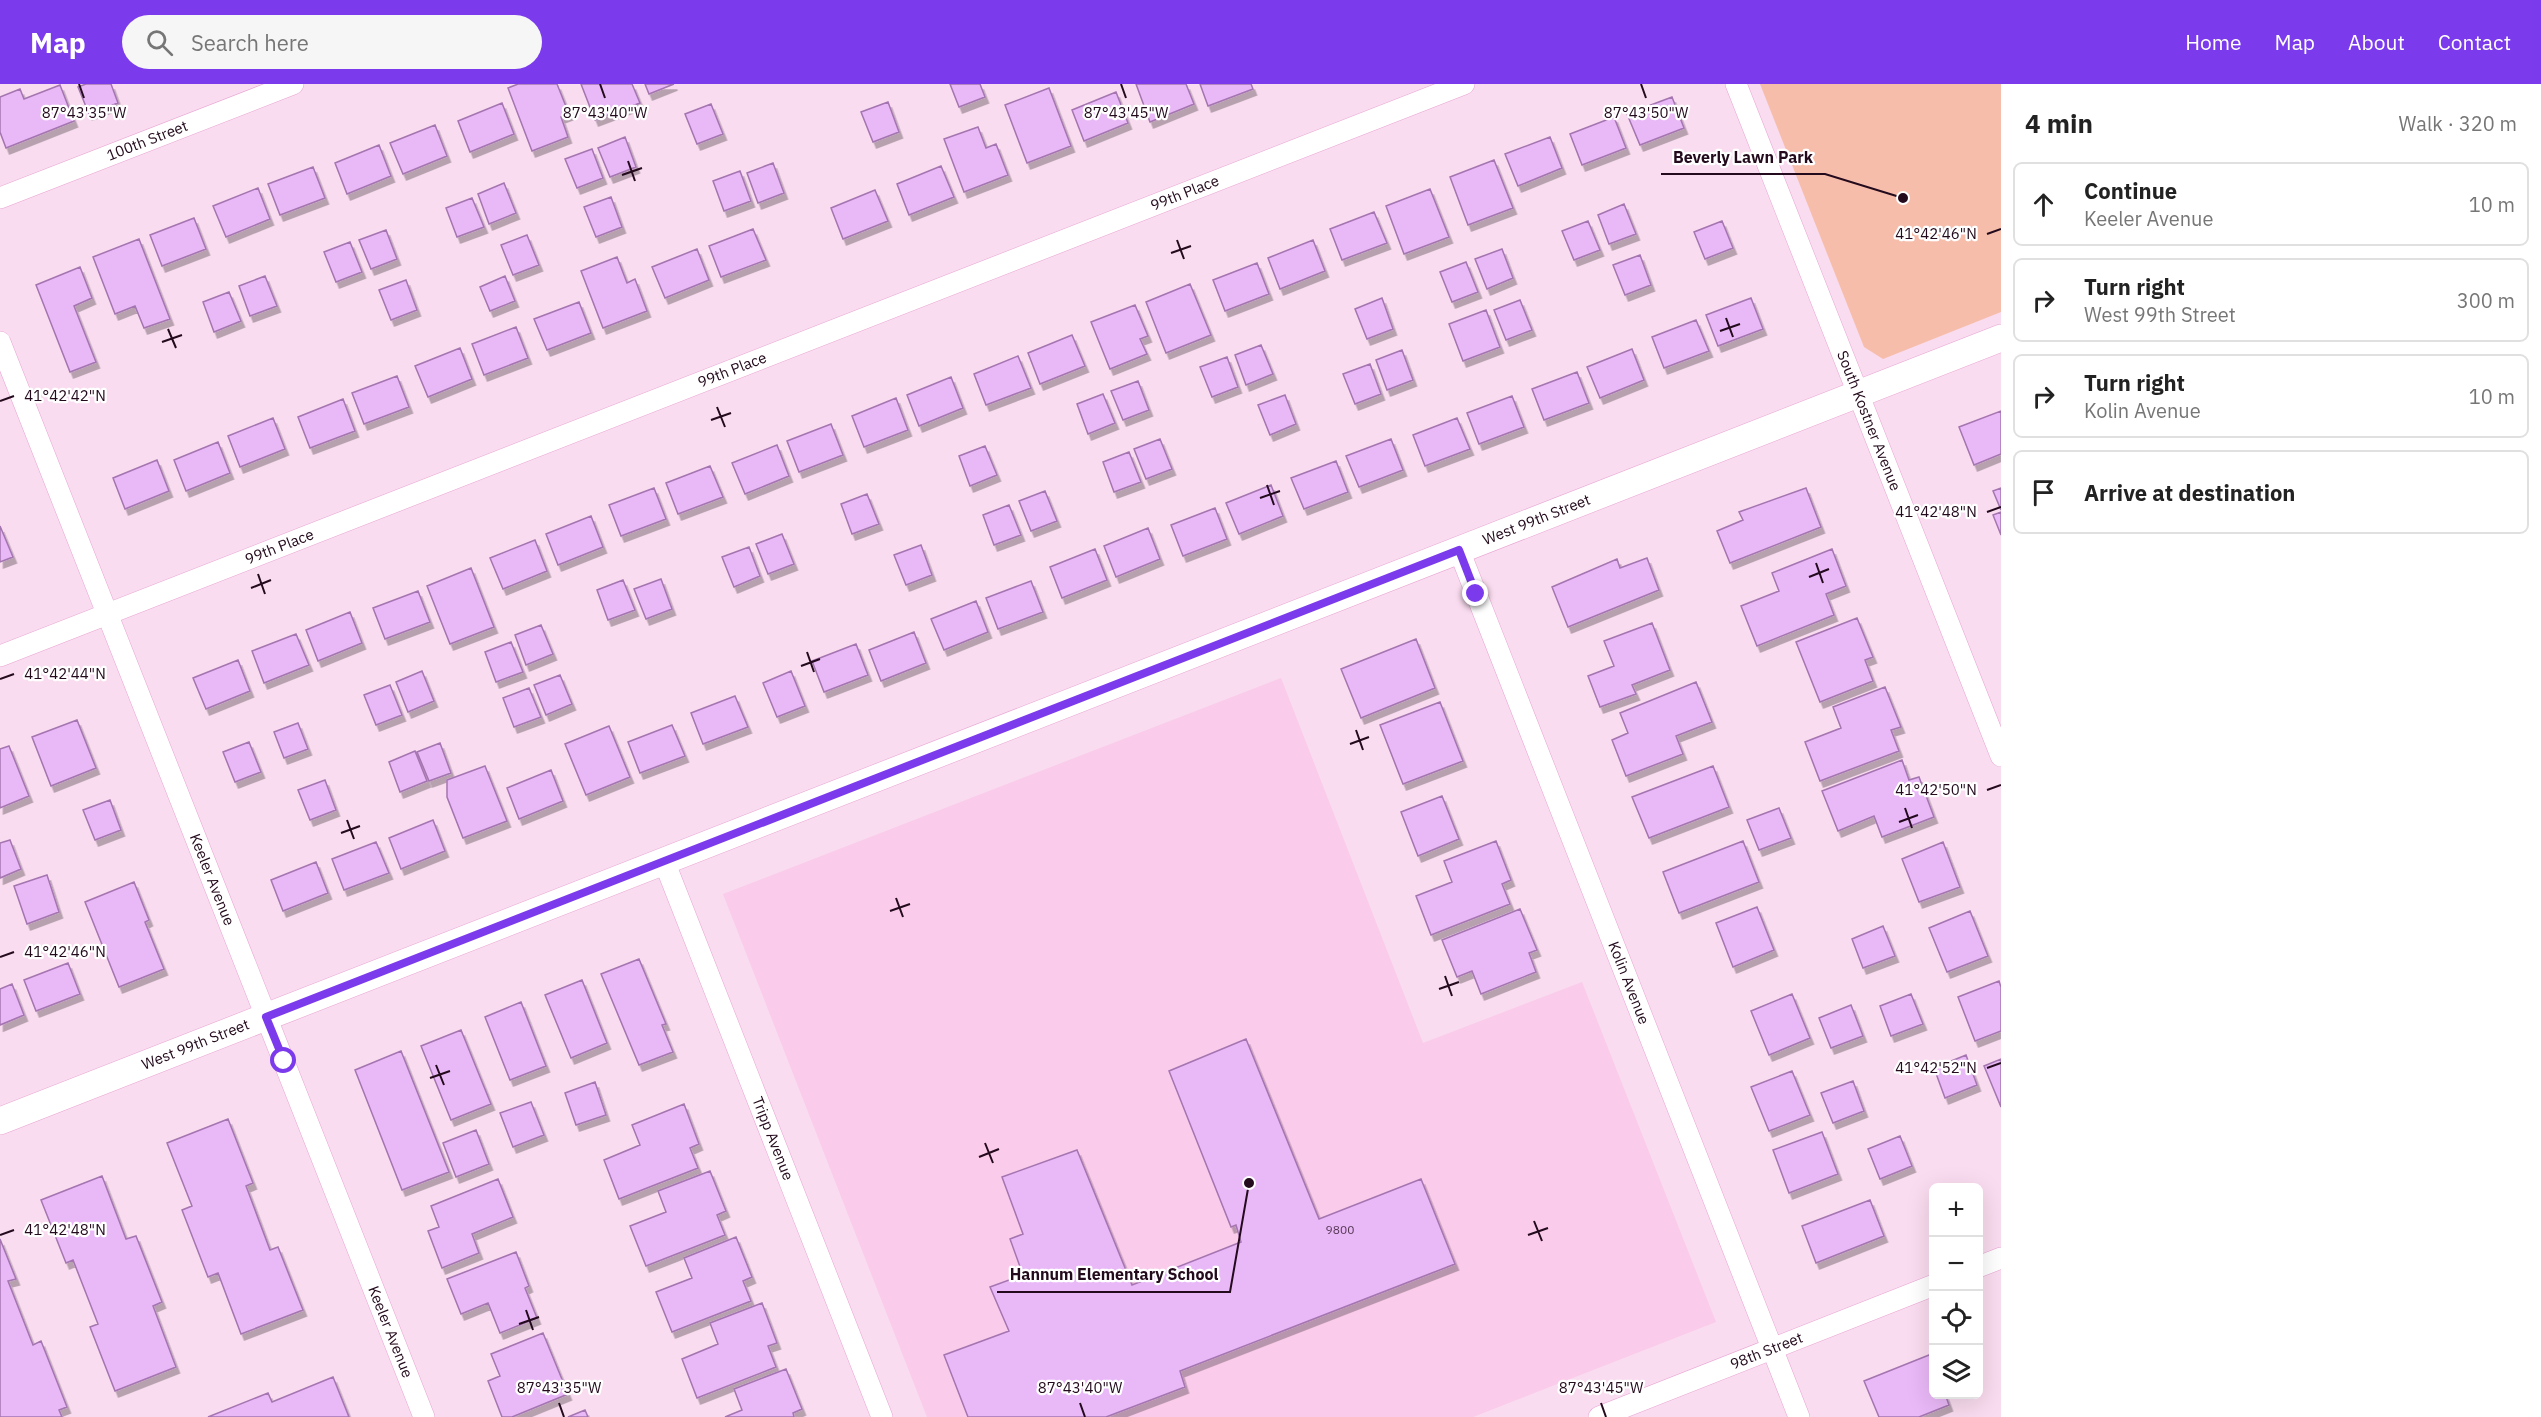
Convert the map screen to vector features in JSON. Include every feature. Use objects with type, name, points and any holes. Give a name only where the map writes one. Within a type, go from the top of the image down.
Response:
[{"type":"street","name":"100th Street","points":[[0,198],[293,84]]},
{"type":"street","name":"99th Place","points":[[0,656],[1464,84]]},
{"type":"street","name":"South Kostner Avenue","points":[[1736,84],[2001,756]]},
{"type":"street","name":"West 99th Street","points":[[0,1121],[2001,338]]},
{"type":"street","name":"Keeler Avenue","points":[[0,342],[424,1417]]},
{"type":"street","name":"Kolin Avenue","points":[[1459,550],[1799,1417]]},
{"type":"street","name":"Tripp Avenue","points":[[664,861],[882,1417]]},
{"type":"street","points":[[1983,1265],[2001,1258]]},
{"type":"street","name":"98th Street","points":[[1599,1417],[1929,1287]]},
{"type":"shaded area","points":[[1760,84],[2001,84],[2001,312],[1883,359],[1864,347]]},
{"type":"shaded area","points":[[1281,678],[1423,1043],[1582,982],[1716,1322],[1473,1417],[927,1417],[723,894]]},
{"type":"building","points":[[86,84],[111,84],[118,103],[89,114],[78,87]]},
{"type":"building","points":[[518,84],[557,84],[569,114],[561,117],[568,137],[532,151],[508,88]]},
{"type":"building","points":[[581,84],[632,84],[640,103],[595,120]]},
{"type":"building","points":[[645,84],[674,84],[649,94]]},
{"type":"building","points":[[950,84],[980,84],[985,97],[959,107]]},
{"type":"building","points":[[1136,84],[1186,84],[1194,104],[1150,122]]},
{"type":"building","points":[[1200,84],[1251,84],[1253,89],[1208,106]]},
{"type":"building","points":[[60,85],[74,121],[6,148],[0,132],[0,97],[20,89],[24,99]]},
{"type":"building","points":[[1049,88],[1071,146],[1027,163],[1005,105]]},
{"type":"building","points":[[1116,92],[1128,123],[1084,141],[1072,110]]},
{"type":"building","points":[[1672,97],[1684,128],[1640,145],[1627,114]]},
{"type":"building","points":[[888,102],[899,132],[873,142],[861,112]]},
{"type":"building","points":[[502,103],[514,134],[470,152],[458,121]]},
{"type":"building","points":[[711,104],[723,134],[697,144],[685,114]]},
{"type":"building","points":[[1614,117],[1626,148],[1582,165],[1570,134]]},
{"type":"building","points":[[435,125],[447,156],[403,174],[390,143]]},
{"type":"building","points":[[978,127],[986,148],[996,144],[1008,175],[964,192],[944,139]]},
{"type":"building","points":[[625,137],[636,167],[610,177],[598,148]]},
{"type":"building","points":[[1550,137],[1562,168],[1518,186],[1505,154]]},
{"type":"building","points":[[379,145],[391,176],[347,194],[335,163]]},
{"type":"building","points":[[592,149],[603,178],[577,188],[565,159]]},
{"type":"building","points":[[1494,160],[1513,208],[1468,225],[1450,177]]},
{"type":"building","points":[[773,163],[784,193],[758,203],[747,173]]},
{"type":"building","points":[[941,166],[954,197],[909,215],[897,184]]},
{"type":"building","points":[[313,167],[325,198],[280,215],[268,184]]},
{"type":"building","points":[[740,171],[751,201],[724,211],[713,181]]},
{"type":"building","points":[[504,183],[516,213],[489,224],[478,194]]},
{"type":"building","points":[[258,188],[270,219],[226,237],[213,206]]},
{"type":"building","points":[[1430,189],[1449,237],[1404,254],[1386,206]]},
{"type":"building","points":[[875,190],[888,221],[843,239],[831,208]]},
{"type":"building","points":[[611,197],[622,227],[596,237],[584,207]]},
{"type":"building","points":[[472,198],[484,227],[457,237],[446,208]]},
{"type":"building","points":[[1624,204],[1636,234],[1609,244],[1598,215]]},
{"type":"building","points":[[1374,212],[1387,243],[1342,260],[1330,229]]},
{"type":"building","points":[[194,218],[206,249],[162,266],[150,235]]},
{"type":"building","points":[[1588,221],[1600,250],[1574,260],[1562,231]]},
{"type":"building","points":[[1722,221],[1733,248],[1705,259],[1694,232]]},
{"type":"building","points":[[753,229],[766,260],[721,277],[709,246]]},
{"type":"building","points":[[386,230],[397,259],[371,269],[359,240]]},
{"type":"building","points":[[527,235],[539,265],[513,275],[501,245]]},
{"type":"building","points":[[139,239],[170,319],[144,328],[135,306],[115,314],[93,257]]},
{"type":"building","points":[[1313,240],[1325,271],[1280,289],[1268,258]]},
{"type":"building","points":[[350,242],[362,272],[336,282],[324,252]]},
{"type":"building","points":[[697,249],[709,280],[665,298],[652,267]]},
{"type":"building","points":[[1502,249],[1513,278],[1487,289],[1475,259]]},
{"type":"building","points":[[1640,255],[1651,285],[1625,295],[1613,265]]},
{"type":"building","points":[[617,257],[627,283],[635,279],[647,311],[603,328],[581,271]]},
{"type":"building","points":[[1466,262],[1478,292],[1452,302],[1440,272]]},
{"type":"building","points":[[1257,263],[1269,294],[1225,311],[1213,280]]},
{"type":"building","points":[[80,267],[92,298],[74,306],[96,362],[70,372],[36,285]]},
{"type":"building","points":[[265,276],[277,306],[250,316],[239,286]]},
{"type":"building","points":[[505,276],[515,301],[490,311],[480,287]]},
{"type":"building","points":[[406,280],[417,310],[391,320],[379,290]]},
{"type":"building","points":[[1190,284],[1211,335],[1166,353],[1146,302]]},
{"type":"building","points":[[229,292],[241,321],[214,332],[203,302]]},
{"type":"building","points":[[1382,298],[1393,329],[1367,339],[1355,309]]},
{"type":"building","points":[[1751,298],[1763,329],[1718,346],[1706,315]]},
{"type":"building","points":[[1520,300],[1532,330],[1506,340],[1494,310]]},
{"type":"building","points":[[579,302],[591,333],[547,350],[534,319]]},
{"type":"building","points":[[1135,305],[1148,336],[1140,339],[1147,354],[1110,369],[1091,322]]},
{"type":"building","points":[[1486,310],[1500,347],[1463,361],[1449,324]]},
{"type":"building","points":[[1696,320],[1709,351],[1664,368],[1652,337]]},
{"type":"building","points":[[516,327],[528,358],[484,375],[472,344]]},
{"type":"building","points":[[1072,335],[1085,366],[1040,384],[1028,353]]},
{"type":"building","points":[[1261,345],[1273,374],[1246,385],[1235,355]]},
{"type":"building","points":[[460,348],[472,379],[428,397],[415,366]]},
{"type":"building","points":[[1632,349],[1644,380],[1600,398],[1587,367]]},
{"type":"building","points":[[1402,350],[1413,380],[1387,390],[1376,360]]},
{"type":"building","points":[[1018,356],[1031,388],[986,405],[974,374]]},
{"type":"building","points":[[1227,357],[1238,387],[1212,397],[1200,367]]},
{"type":"building","points":[[1370,364],[1381,394],[1355,404],[1343,374]]},
{"type":"building","points":[[1577,372],[1589,403],[1544,420],[1532,389]]},
{"type":"building","points":[[397,376],[409,407],[364,424],[352,393]]},
{"type":"building","points":[[951,377],[963,408],[919,426],[907,395]]},
{"type":"building","points":[[1138,381],[1149,410],[1123,420],[1111,391]]},
{"type":"building","points":[[1103,394],[1115,423],[1088,434],[1077,404]]},
{"type":"building","points":[[1285,395],[1296,424],[1270,435],[1258,405]]},
{"type":"building","points":[[1512,396],[1524,427],[1479,444],[1467,413]]},
{"type":"building","points":[[896,398],[908,430],[864,447],[852,416]]},
{"type":"building","points":[[343,399],[355,431],[310,448],[298,417]]},
{"type":"building","points":[[2001,411],[2001,454],[1974,465],[1959,427]]},
{"type":"building","points":[[273,418],[285,449],[240,467],[228,436]]},
{"type":"building","points":[[1457,418],[1470,449],[1425,466],[1413,435]]},
{"type":"building","points":[[831,424],[843,455],[799,472],[787,441]]},
{"type":"building","points":[[1160,439],[1172,469],[1146,479],[1134,449]]},
{"type":"building","points":[[1391,439],[1403,470],[1359,487],[1346,456]]},
{"type":"building","points":[[218,442],[230,473],[186,491],[174,460]]},
{"type":"building","points":[[777,445],[789,476],[745,494],[732,463]]},
{"type":"building","points":[[985,446],[997,475],[970,486],[959,456]]},
{"type":"building","points":[[1129,452],[1141,482],[1114,492],[1103,462]]},
{"type":"building","points":[[157,460],[169,491],[125,509],[113,478]]},
{"type":"building","points":[[1336,461],[1348,492],[1304,509],[1291,478]]},
{"type":"building","points":[[710,466],[723,497],[678,514],[666,483]]},
{"type":"building","points":[[1271,485],[1283,516],[1239,534],[1226,503]]},
{"type":"building","points":[[654,488],[666,519],[621,536],[609,505]]},
{"type":"building","points":[[1806,488],[1821,527],[1730,563],[1717,531],[1743,520],[1739,512]]},
{"type":"building","points":[[2001,488],[2001,510],[1993,491]]},
{"type":"building","points":[[1045,491],[1057,521],[1031,531],[1019,501]]},
{"type":"building","points":[[867,494],[879,524],[852,534],[841,504]]},
{"type":"building","points":[[1009,505],[1021,535],[994,545],[983,515]]},
{"type":"building","points":[[1215,508],[1227,539],[1183,556],[1171,525]]},
{"type":"building","points":[[2001,512],[2001,535],[1993,515]]},
{"type":"building","points":[[591,516],[603,547],[558,565],[546,534]]},
{"type":"building","points":[[0,526],[13,557],[0,562]]},
{"type":"building","points":[[1148,528],[1160,559],[1116,577],[1104,546]]},
{"type":"building","points":[[782,534],[794,564],[768,574],[756,544]]},
{"type":"building","points":[[535,540],[547,571],[503,589],[490,558]]},
{"type":"building","points":[[921,545],[932,575],[906,585],[894,555]]},
{"type":"building","points":[[749,547],[760,576],[734,587],[722,557]]},
{"type":"building","points":[[1095,549],[1107,580],[1062,598],[1050,567]]},
{"type":"building","points":[[1832,549],[1846,586],[1826,594],[1834,615],[1757,646],[1741,606],[1779,591],[1772,573]]},
{"type":"building","points":[[1647,558],[1659,590],[1568,627],[1552,587],[1617,559],[1620,568]]},
{"type":"building","points":[[471,568],[494,627],[450,644],[427,586]]},
{"type":"building","points":[[661,579],[672,609],[646,619],[634,589]]},
{"type":"building","points":[[623,580],[635,610],[608,620],[597,590]]},
{"type":"building","points":[[1031,581],[1043,612],[998,629],[986,598]]},
{"type":"building","points":[[418,591],[430,622],[385,639],[373,608]]},
{"type":"building","points":[[976,601],[988,632],[944,650],[931,619]]},
{"type":"building","points":[[350,612],[362,643],[318,661],[306,630]]},
{"type":"building","points":[[1857,618],[1873,657],[1865,660],[1873,681],[1820,702],[1796,642]]},
{"type":"building","points":[[1652,623],[1670,670],[1632,685],[1636,694],[1600,707],[1588,676],[1614,666],[1604,641]]},
{"type":"building","points":[[541,625],[553,654],[526,665],[515,635]]},
{"type":"building","points":[[914,632],[926,663],[881,681],[869,650]]},
{"type":"building","points":[[296,634],[309,665],[264,683],[252,651]]},
{"type":"building","points":[[1416,639],[1435,688],[1361,718],[1341,669]]},
{"type":"building","points":[[511,642],[523,672],[496,682],[485,652]]},
{"type":"building","points":[[856,644],[868,675],[824,692],[812,661]]},
{"type":"building","points":[[238,660],[250,691],[206,709],[193,678]]},
{"type":"building","points":[[422,671],[434,701],[408,712],[396,682]]},
{"type":"building","points":[[791,671],[805,706],[777,717],[763,683]]},
{"type":"building","points":[[560,675],[572,704],[546,715],[534,685]]},
{"type":"building","points":[[1696,682],[1712,722],[1676,736],[1683,754],[1626,776],[1612,740],[1628,733],[1620,713]]},
{"type":"building","points":[[390,685],[402,715],[376,725],[364,695]]},
{"type":"building","points":[[1885,687],[1901,727],[1891,730],[1899,751],[1820,781],[1805,742],[1841,728],[1833,707]]},
{"type":"building","points":[[529,688],[541,717],[514,727],[503,698]]},
{"type":"building","points":[[735,696],[748,727],[703,744],[691,713]]},
{"type":"building","points":[[1440,702],[1463,761],[1403,784],[1380,725]]},
{"type":"building","points":[[77,720],[96,768],[51,786],[32,737]]},
{"type":"building","points":[[298,723],[308,749],[284,758],[274,732]]},
{"type":"building","points":[[672,725],[685,756],[640,773],[628,742]]},
{"type":"building","points":[[609,726],[630,777],[586,795],[565,744]]},
{"type":"building","points":[[249,742],[261,772],[235,782],[223,752]]},
{"type":"building","points":[[440,743],[451,773],[429,781],[417,752]]},
{"type":"building","points":[[9,746],[29,796],[0,808],[0,749]]},
{"type":"building","points":[[415,751],[427,781],[400,792],[389,762]]},
{"type":"building","points":[[1902,760],[1909,780],[1919,777],[1934,817],[1882,837],[1874,816],[1838,831],[1822,791]]},
{"type":"building","points":[[485,766],[507,821],[463,838],[447,797],[447,780]]},
{"type":"building","points":[[1713,766],[1729,807],[1649,838],[1632,797]]},
{"type":"building","points":[[551,770],[563,801],[519,819],[507,788]]},
{"type":"building","points":[[325,780],[336,810],[310,820],[298,790]]},
{"type":"building","points":[[1442,796],[1459,839],[1418,856],[1401,812]]},
{"type":"building","points":[[110,800],[121,830],[95,840],[83,810]]},
{"type":"building","points":[[1779,808],[1791,838],[1759,850],[1747,820]]},
{"type":"building","points":[[433,820],[445,851],[401,869],[389,838]]},
{"type":"building","points":[[10,840],[21,869],[0,878],[0,843]]},
{"type":"building","points":[[1496,841],[1511,880],[1502,884],[1510,904],[1431,935],[1416,896],[1452,882],[1444,861]]},
{"type":"building","points":[[1743,841],[1759,882],[1679,913],[1663,872]]},
{"type":"building","points":[[376,842],[389,873],[344,890],[332,859]]},
{"type":"building","points":[[1943,842],[1960,887],[1919,902],[1902,859]]},
{"type":"building","points":[[316,862],[328,893],[283,911],[271,880]]},
{"type":"building","points":[[47,875],[59,912],[27,924],[14,886]]},
{"type":"building","points":[[134,882],[149,920],[145,922],[164,969],[119,987],[85,902]]},
{"type":"building","points":[[1757,907],[1774,950],[1733,967],[1716,923]]},
{"type":"building","points":[[1520,909],[1537,950],[1529,953],[1536,972],[1481,994],[1472,971],[1457,977],[1442,940]]},
{"type":"building","points":[[1970,911],[1988,956],[1947,972],[1929,928]]},
{"type":"building","points":[[1883,926],[1895,956],[1863,968],[1852,939]]},
{"type":"building","points":[[639,959],[666,1024],[662,1025],[673,1052],[639,1065],[601,974]]},
{"type":"building","points":[[68,963],[80,994],[36,1011],[24,980]]},
{"type":"building","points":[[582,980],[607,1043],[571,1058],[545,995]]},
{"type":"building","points":[[1999,981],[2001,1031],[1975,1041],[1958,997]]},
{"type":"building","points":[[12,984],[24,1015],[0,1025],[0,989]]},
{"type":"building","points":[[1792,994],[1810,1038],[1769,1055],[1751,1011]]},
{"type":"building","points":[[1911,994],[1923,1024],[1891,1036],[1880,1006]]},
{"type":"building","points":[[521,1002],[546,1066],[510,1080],[485,1017]]},
{"type":"building","points":[[1851,1005],[1863,1036],[1831,1048],[1819,1018]]},
{"type":"building","points":[[461,1030],[491,1104],[451,1120],[421,1046]]},
{"type":"building","points":[[1246,1039],[1319,1219],[1421,1179],[1455,1264],[1180,1371],[1185,1387],[1106,1417],[968,1417],[944,1355],[1009,1331],[990,1287],[1023,1275],[1010,1239],[1023,1234],[1002,1177],[1077,1150],[1132,1285],[1241,1242],[1236,1225],[1231,1227],[1169,1071]]},
{"type":"building","points":[[401,1051],[449,1172],[402,1190],[355,1070]]},
{"type":"building","points":[[1966,1055],[1977,1085],[1945,1098],[1934,1068]]},
{"type":"building","points":[[2001,1059],[2001,1107],[1984,1066]]},
{"type":"building","points":[[1792,1071],[1810,1115],[1769,1131],[1751,1087]]},
{"type":"building","points":[[1853,1081],[1864,1111],[1833,1123],[1821,1093]]},
{"type":"building","points":[[595,1082],[606,1115],[576,1125],[565,1093]]},
{"type":"building","points":[[531,1102],[544,1135],[513,1147],[500,1113]]},
{"type":"building","points":[[684,1104],[699,1144],[690,1148],[698,1168],[619,1199],[604,1160],[640,1145],[632,1125]]},
{"type":"building","points":[[228,1119],[253,1183],[246,1186],[270,1250],[278,1247],[303,1310],[241,1334],[218,1273],[208,1277],[182,1210],[192,1206],[167,1143]]},
{"type":"building","points":[[476,1130],[489,1164],[456,1177],[443,1143]]},
{"type":"building","points":[[1822,1132],[1838,1174],[1789,1193],[1773,1150]]},
{"type":"building","points":[[1900,1136],[1912,1166],[1880,1179],[1868,1149]]},
{"type":"building","points":[[710,1171],[726,1211],[717,1215],[725,1235],[646,1266],[630,1226],[666,1212],[658,1191]]},
{"type":"building","points":[[102,1176],[126,1239],[136,1236],[162,1302],[153,1306],[176,1367],[115,1391],[90,1327],[98,1324],[73,1260],[66,1263],[41,1200]]},
{"type":"building","points":[[498,1179],[513,1217],[472,1234],[479,1253],[442,1268],[428,1231],[439,1227],[431,1206]]},
{"type":"building","points":[[1870,1200],[1884,1236],[1816,1263],[1802,1226]]},
{"type":"building","points":[[736,1237],[752,1277],[743,1281],[751,1301],[672,1332],[656,1292],[692,1278],[684,1258]]},
{"type":"building","points":[[0,1239],[16,1279],[8,1281],[33,1345],[41,1341],[67,1407],[59,1410],[62,1417],[0,1417]]},
{"type":"building","points":[[516,1252],[529,1286],[525,1288],[537,1318],[500,1333],[488,1303],[461,1314],[447,1279]]},
{"type":"building","points":[[762,1303],[777,1343],[768,1346],[776,1367],[697,1398],[682,1359],[718,1344],[710,1323]]},
{"type":"building","points":[[543,1333],[568,1394],[512,1417],[502,1417],[488,1381],[500,1376],[491,1354]]},
{"type":"building","points":[[1929,1355],[1929,1399],[1947,1399],[1949,1405],[1919,1417],[1879,1417],[1864,1381]]},
{"type":"building","points":[[786,1369],[802,1409],[793,1413],[794,1417],[725,1417],[742,1410],[734,1389]]},
{"type":"building","points":[[333,1377],[349,1417],[208,1417],[268,1393],[272,1402]]},
{"type":"building","points":[[585,1410],[588,1417],[568,1417]]},
{"type":"place","name":"Beverly Lawn Park","points":[[1903,198]]},
{"type":"place","name":"Hannum Elementary School","points":[[1249,1183]]},
{"type":"route","points":[[284,1061],[266,1017],[664,861],[1459,550],[1476,594]]}]
